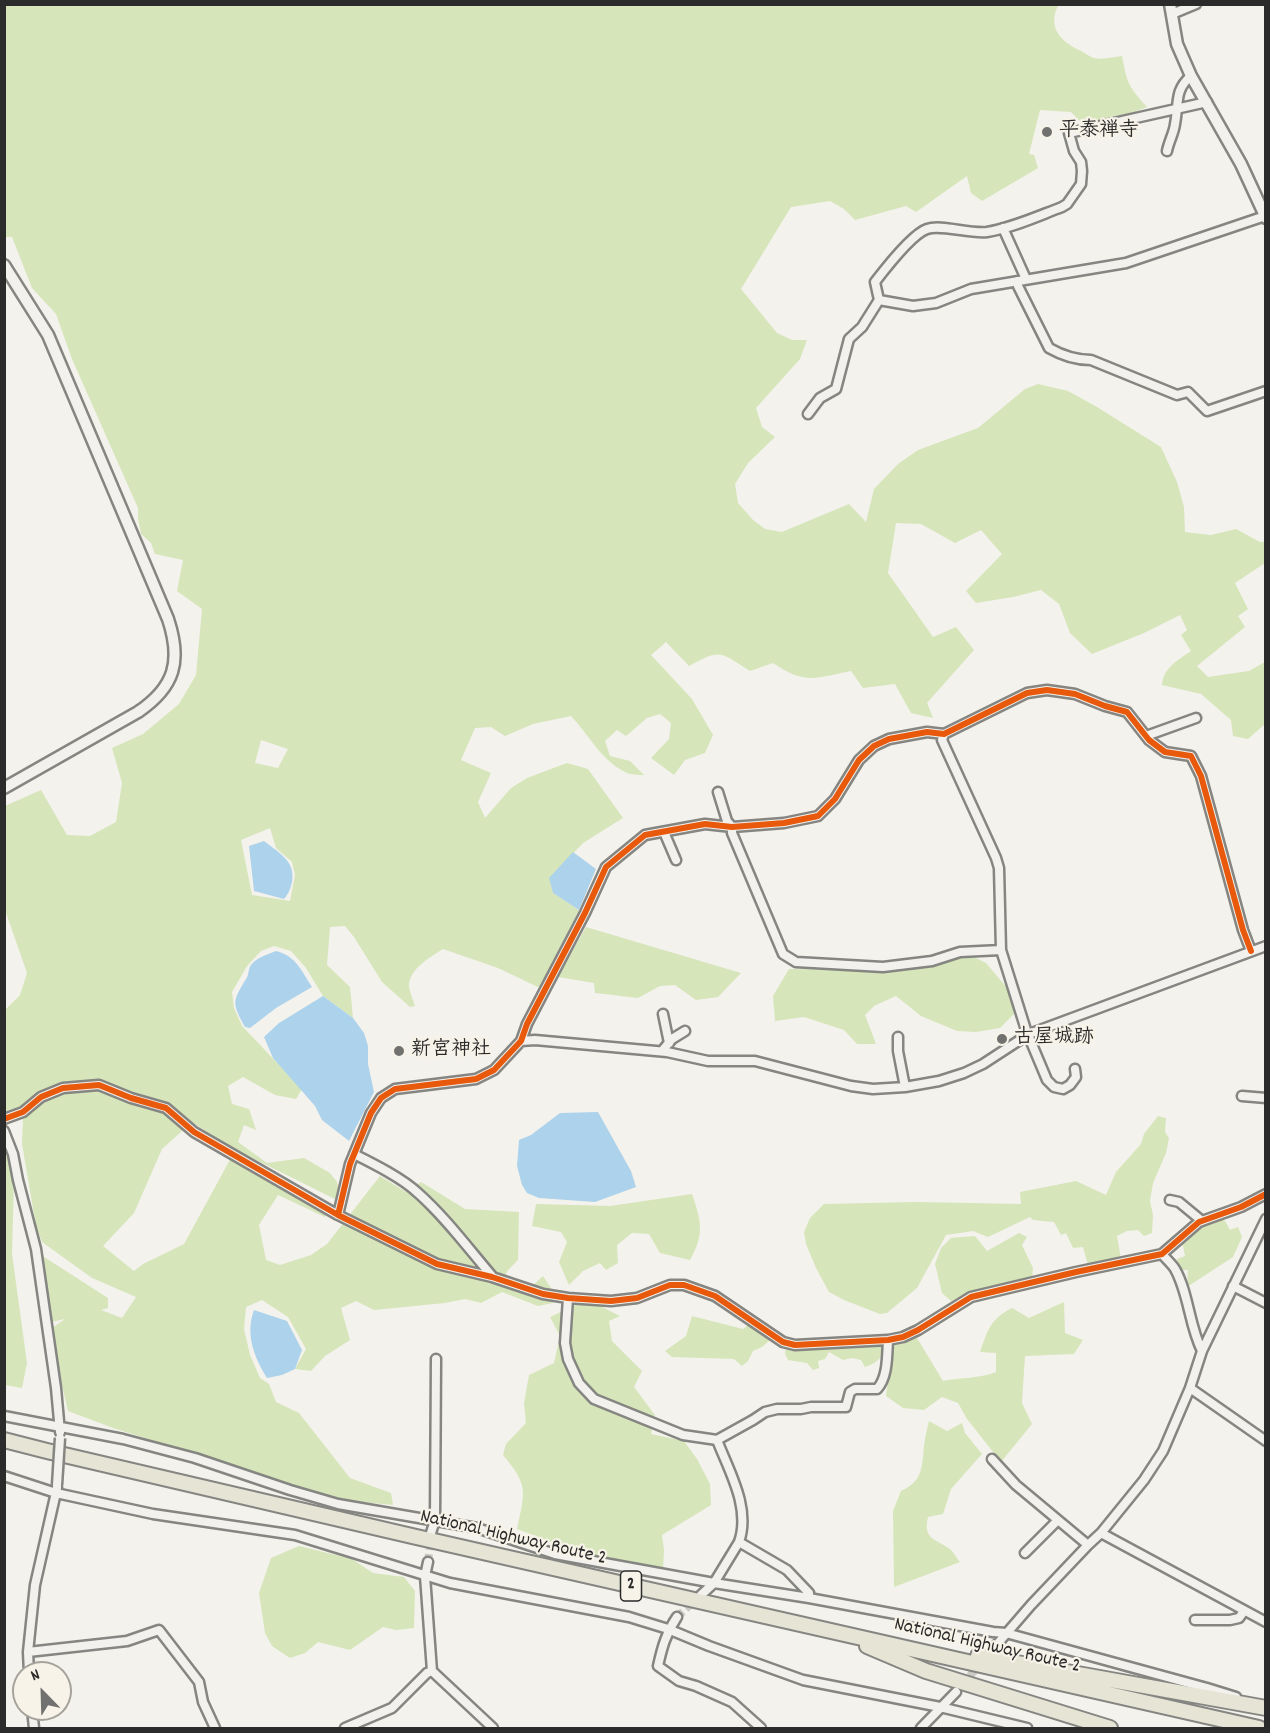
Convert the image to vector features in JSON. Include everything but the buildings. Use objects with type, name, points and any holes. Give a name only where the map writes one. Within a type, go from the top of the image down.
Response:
[{"type":"highway","name":"National Highway Route 2","points":[[4,1440],[412,1536],[1259,1728]]},
{"type":"highway","points":[[834,1632],[1080,1673],[1266,1708]]},
{"type":"highway","points":[[834,1632],[926,1671],[1110,1728]]},
{"type":"street","points":[[879,300],[913,306],[936,303],[971,289],[1126,263],[1265,217],[1241,164],[1191,76],[1178,44],[1171,9],[1196,4]]},
{"type":"street","points":[[1167,151],[1175,126],[1176,109],[1182,84],[1191,76]]},
{"type":"street","points":[[808,414],[820,398],[836,389],[849,339],[862,327],[879,300],[875,282],[917,236],[925,230],[936,228],[986,232],[1062,207],[1073,197],[1081,184],[1081,162],[1074,152],[1069,133],[1207,102]]},
{"type":"street","points":[[1003,228],[1021,280],[1018,286],[1049,348],[1057,353],[1077,360],[1091,360],[1177,395],[1188,392],[1207,411],[1266,391]]},
{"type":"street","points":[[4,265],[48,335],[168,619],[174,637],[175,655],[166,688],[154,702],[4,788]]},
{"type":"street","points":[[338,1215],[350,1164],[371,1113],[381,1098],[395,1089],[477,1079],[494,1070],[521,1041],[527,1023],[585,913],[606,867],[645,835],[705,825],[732,827],[784,823],[818,816],[835,799],[859,760],[874,746],[889,739],[927,732],[944,734],[1027,693],[1047,690],[1075,694],[1127,712],[1146,736],[1165,752],[1191,756],[1201,776],[1243,930],[1251,951]]},
{"type":"street","points":[[1146,736],[1196,718]]},
{"type":"street","points":[[944,734],[942,740],[999,868],[1001,950],[1029,1034],[1047,1080],[1054,1087],[1063,1089],[1070,1085],[1076,1077],[1075,1069]]},
{"type":"street","points":[[718,792],[727,821],[732,827],[732,833],[783,954],[796,962],[883,967],[932,961],[960,952],[1001,950]]},
{"type":"street","points":[[664,832],[676,860]]},
{"type":"street","points":[[521,1041],[535,1040],[662,1051],[708,1061],[754,1061],[851,1086],[873,1089],[905,1087],[939,1081],[964,1073],[983,1064],[1029,1034],[1266,946]]},
{"type":"street","points":[[663,1014],[669,1043]]},
{"type":"street","points":[[662,1051],[685,1031]]},
{"type":"street","points":[[898,1037],[898,1051],[905,1087]]},
{"type":"street","points":[[4,1119],[23,1112],[41,1097],[63,1088],[99,1085],[131,1098],[166,1108],[195,1132],[338,1215],[437,1264],[492,1277],[543,1294],[568,1298],[611,1301],[637,1298],[670,1286],[684,1285],[715,1296],[783,1342],[795,1345],[888,1340],[903,1337],[971,1297],[1162,1254],[1199,1222],[1241,1207],[1266,1194]]},
{"type":"street","points":[[1242,1096],[1266,1098]]},
{"type":"street","points":[[4,1131],[13,1154],[36,1249],[60,1427],[57,1489],[35,1585],[28,1661]]},
{"type":"street","points":[[354,1154],[373,1163],[417,1191],[451,1227],[492,1277]]},
{"type":"street","points":[[1170,1200],[1179,1202],[1202,1221]]},
{"type":"street","points":[[993,1649],[1101,1533],[1144,1480],[1163,1451],[1190,1388],[1202,1351],[1266,1219]]},
{"type":"street","points":[[1162,1254],[1174,1268],[1184,1292],[1193,1328],[1202,1351]]},
{"type":"street","points":[[1233,1286],[1266,1303]]},
{"type":"street","points":[[568,1298],[565,1343],[568,1359],[579,1383],[594,1399],[683,1435],[717,1440],[765,1412],[777,1409],[846,1407],[850,1392],[855,1389],[877,1389],[883,1383],[888,1340]]},
{"type":"street","points":[[431,1533],[435,1520],[436,1359]]},
{"type":"street","points":[[1190,1388],[1266,1441]]},
{"type":"street","points":[[4,1416],[123,1439],[195,1458],[338,1504],[477,1528],[555,1554],[1006,1633],[1207,1688],[1266,1708]]},
{"type":"street","points":[[701,1594],[714,1583],[741,1535],[740,1504],[717,1440]]},
{"type":"street","points":[[992,1459],[1016,1485],[1088,1545]]},
{"type":"street","points":[[4,1476],[153,1514],[295,1535],[450,1583],[628,1617],[668,1629],[803,1680],[940,1707],[1027,1728]]},
{"type":"street","points":[[1025,1553],[1058,1520]]},
{"type":"street","points":[[1101,1533],[1266,1622]]},
{"type":"street","points":[[739,1542],[787,1570],[809,1593],[809,1598]]},
{"type":"street","points":[[428,1562],[425,1576],[432,1671],[492,1728]]},
{"type":"street","points":[[1195,1620],[1230,1620],[1239,1618],[1244,1611]]},
{"type":"street","points":[[677,1617],[668,1629],[658,1666],[679,1681],[732,1702],[760,1728]]},
{"type":"street","points":[[28,1652],[127,1641],[159,1630],[199,1682],[203,1702],[215,1728]]},
{"type":"street","points":[[345,1728],[392,1708],[427,1673],[432,1671]]},
{"type":"street","points":[[921,1728],[956,1692]]},
{"type":"green space","points":[[1059,4],[1054,20],[1055,27],[1062,38],[1094,58],[1122,56],[1129,84],[1147,107],[1085,126],[1071,112],[1040,110],[1029,154],[1034,155],[1038,168],[982,201],[971,193],[967,176],[916,212],[906,206],[855,220],[844,209],[830,201],[791,207],[741,289],[777,333],[792,340],[807,340],[800,359],[756,408],[762,427],[775,437],[748,463],[735,484],[738,503],[753,520],[765,529],[782,532],[849,504],[866,522],[874,489],[898,464],[918,450],[978,428],[1025,389],[1038,384],[1068,391],[1161,447],[1177,482],[1184,507],[1185,532],[1211,535],[1236,529],[1260,542],[1265,542],[1265,563],[1235,583],[1248,609],[1238,616],[1245,627],[1197,666],[1208,677],[1249,671],[1265,662],[1265,724],[1248,739],[1233,736],[1231,720],[1201,694],[1162,685],[1168,669],[1191,651],[1181,635],[1187,630],[1180,615],[1144,633],[1092,654],[1070,633],[1059,604],[1041,590],[976,603],[966,591],[1002,554],[981,530],[955,543],[921,524],[896,523],[888,573],[933,637],[956,627],[974,650],[927,703],[933,718],[911,713],[895,684],[863,688],[851,671],[810,678],[794,675],[773,663],[750,671],[726,656],[720,655],[708,657],[689,666],[666,642],[651,655],[692,699],[713,735],[705,753],[685,760],[674,775],[651,758],[669,739],[671,723],[660,714],[647,718],[626,736],[617,730],[605,741],[610,756],[630,761],[644,775],[627,773],[609,761],[571,716],[533,724],[505,736],[491,727],[475,728],[461,760],[491,773],[478,802],[485,818],[511,788],[527,778],[567,763],[588,769],[623,818],[583,843],[550,878],[553,893],[579,910],[540,988],[498,968],[443,949],[421,965],[412,975],[409,987],[415,1006],[410,1007],[382,982],[345,926],[330,927],[327,965],[350,987],[353,1018],[323,996],[306,968],[291,951],[274,946],[261,951],[247,966],[232,992],[234,1008],[242,1026],[302,1089],[296,1099],[275,1095],[243,1077],[228,1086],[232,1104],[249,1109],[256,1130],[244,1125],[238,1142],[267,1163],[304,1158],[330,1173],[337,1182],[341,1202],[230,1147],[192,1122],[162,1149],[134,1213],[103,1246],[134,1271],[143,1264],[184,1244],[232,1156],[328,1212],[325,1217],[278,1195],[259,1225],[266,1260],[280,1265],[311,1255],[327,1244],[380,1176],[406,1192],[421,1182],[465,1209],[519,1212],[518,1260],[505,1276],[516,1292],[525,1293],[543,1276],[551,1288],[553,1303],[538,1306],[502,1292],[481,1303],[465,1299],[374,1310],[356,1301],[341,1308],[350,1340],[325,1356],[311,1371],[295,1369],[306,1349],[288,1317],[262,1300],[246,1307],[244,1329],[250,1355],[260,1378],[269,1384],[276,1402],[299,1413],[350,1478],[391,1493],[393,1505],[341,1500],[113,1428],[68,1411],[49,1330],[65,1319],[51,1322],[41,1255],[108,1298],[108,1308],[101,1310],[122,1318],[136,1297],[92,1278],[42,1242],[36,1226],[22,1144],[23,1119],[5,1112],[5,1010],[20,995],[27,973],[5,910],[5,806],[41,790],[67,835],[90,836],[116,822],[122,783],[112,748],[143,734],[179,704],[196,675],[202,609],[177,591],[183,560],[155,554],[151,543],[141,534],[138,508],[72,359],[56,314],[32,288],[12,237],[5,237],[5,5]],"holes":[[[261,740],[288,749],[278,768],[255,763]],[[270,828],[276,848],[292,862],[295,875],[290,901],[252,895],[241,840]]]},
{"type":"green space","points":[[586,927],[741,973],[718,997],[696,1000],[675,985],[660,986],[638,998],[595,993],[594,983],[558,977]]},
{"type":"green space","points":[[970,955],[986,963],[1008,989],[1016,1012],[1000,1028],[976,1032],[957,1031],[921,1016],[896,996],[874,1006],[865,1015],[876,1044],[857,1044],[844,1030],[804,1017],[775,1021],[773,996],[789,969],[882,970]]},
{"type":"green space","points":[[1158,1116],[1166,1118],[1165,1132],[1169,1138],[1166,1153],[1153,1183],[1150,1201],[1153,1215],[1152,1233],[1144,1236],[1138,1230],[1127,1231],[1117,1236],[1121,1259],[1088,1265],[1083,1247],[1073,1248],[1066,1233],[1061,1235],[1054,1222],[1033,1220],[1030,1217],[988,1237],[973,1231],[946,1235],[917,1288],[887,1313],[880,1314],[829,1292],[806,1244],[804,1232],[810,1218],[824,1204],[916,1202],[1021,1204],[1020,1192],[1076,1181],[1106,1195],[1116,1172],[1141,1144],[1144,1134]]},
{"type":"green space","points":[[4,1141],[14,1181],[12,1254],[27,1363],[22,1388],[5,1385]]},
{"type":"green space","points":[[692,1194],[698,1212],[700,1235],[690,1260],[660,1253],[649,1234],[632,1233],[617,1245],[618,1263],[606,1270],[600,1263],[583,1271],[569,1285],[559,1262],[567,1242],[561,1232],[532,1226],[536,1204],[610,1206]]},
{"type":"green space","points":[[1218,1217],[1225,1221],[1230,1230],[1238,1227],[1242,1237],[1233,1257],[1187,1287],[1188,1270],[1179,1270],[1177,1259],[1185,1256],[1182,1241],[1199,1224]]},
{"type":"green space","points":[[1019,1233],[1027,1237],[1022,1245],[1033,1268],[1032,1279],[976,1290],[951,1301],[942,1293],[935,1264],[941,1248],[951,1238],[975,1236],[987,1251]]},
{"type":"green space","points":[[1064,1302],[1065,1333],[1083,1340],[1074,1354],[1025,1356],[1022,1403],[1032,1424],[1001,1462],[967,1419],[958,1403],[942,1397],[924,1410],[903,1408],[886,1396],[893,1342],[917,1338],[943,1381],[983,1376],[996,1372],[996,1353],[980,1352],[988,1331],[999,1316],[1012,1308],[1029,1318]]},
{"type":"green space","points":[[578,1304],[598,1305],[620,1316],[609,1321],[612,1341],[642,1371],[634,1387],[655,1415],[651,1434],[684,1441],[697,1459],[710,1484],[711,1505],[662,1535],[663,1570],[571,1551],[517,1529],[523,1489],[517,1474],[503,1455],[506,1444],[526,1423],[524,1403],[529,1375],[554,1363],[560,1336],[550,1317]]},
{"type":"green space","points":[[692,1316],[743,1329],[748,1325],[770,1340],[753,1351],[748,1361],[742,1366],[734,1359],[672,1357],[665,1351],[686,1336]]},
{"type":"green space","points":[[884,1343],[883,1353],[879,1359],[865,1367],[861,1360],[852,1358],[843,1360],[829,1352],[825,1359],[818,1361],[819,1368],[813,1370],[807,1363],[788,1360],[785,1354],[786,1346]]},
{"type":"green space","points":[[929,1421],[947,1431],[962,1423],[965,1433],[982,1454],[951,1489],[943,1514],[928,1517],[929,1535],[951,1550],[960,1562],[894,1587],[893,1511],[901,1491],[914,1483],[920,1473]]},
{"type":"green space","points":[[299,1546],[352,1559],[373,1573],[404,1577],[415,1591],[414,1628],[396,1630],[383,1627],[350,1650],[318,1642],[305,1653],[290,1658],[272,1646],[265,1633],[259,1593],[271,1558]]},
{"type":"water","points":[[264,841],[285,858],[291,868],[292,882],[284,899],[254,891],[249,846]]},
{"type":"water","points":[[573,852],[596,869],[579,910],[553,893],[549,878]]},
{"type":"water","points":[[276,951],[293,960],[312,987],[276,1008],[250,1028],[245,1027],[235,1003],[238,993],[253,963]]},
{"type":"water","points":[[323,996],[353,1018],[364,1033],[368,1046],[368,1064],[374,1092],[349,1141],[322,1120],[315,1106],[273,1058],[264,1037],[279,1023]]},
{"type":"water","points":[[598,1112],[631,1171],[636,1187],[595,1202],[539,1198],[527,1193],[522,1185],[517,1166],[519,1140],[531,1135],[560,1113]]},
{"type":"water","points":[[254,1310],[287,1321],[302,1350],[295,1369],[267,1378],[252,1345],[250,1328]]},
{"type":"tunnel","points":[[428,1562],[431,1536]]},
{"type":"tunnel","points":[[677,1617],[696,1599]]},
{"type":"tunnel","points":[[962,1685],[981,1663]]},
{"type":"cycle path","points":[[338,1215],[350,1164],[371,1113],[381,1098],[395,1089],[476,1079],[494,1070],[521,1041],[527,1024],[585,913],[606,867],[645,835],[705,824],[732,827],[784,823],[818,816],[835,799],[859,760],[874,746],[889,739],[927,732],[944,734],[1027,693],[1047,690],[1075,694],[1127,712],[1149,740],[1165,752],[1191,756],[1201,776],[1243,930],[1251,951]]},
{"type":"cycle path","points":[[4,1119],[23,1112],[41,1097],[63,1088],[99,1085],[131,1098],[166,1108],[194,1132],[338,1215],[437,1264],[492,1277],[543,1294],[568,1298],[611,1301],[637,1298],[670,1285],[684,1285],[715,1296],[783,1342],[795,1345],[888,1340],[903,1337],[971,1297],[1162,1254],[1199,1222],[1241,1207],[1266,1194]]},
{"type":"place","name":"平泰禅寺","points":[[1047,132]]},
{"type":"place","name":"古屋城跡","points":[[1002,1039]]},
{"type":"place","name":"新宮神社","points":[[399,1051]]}]
